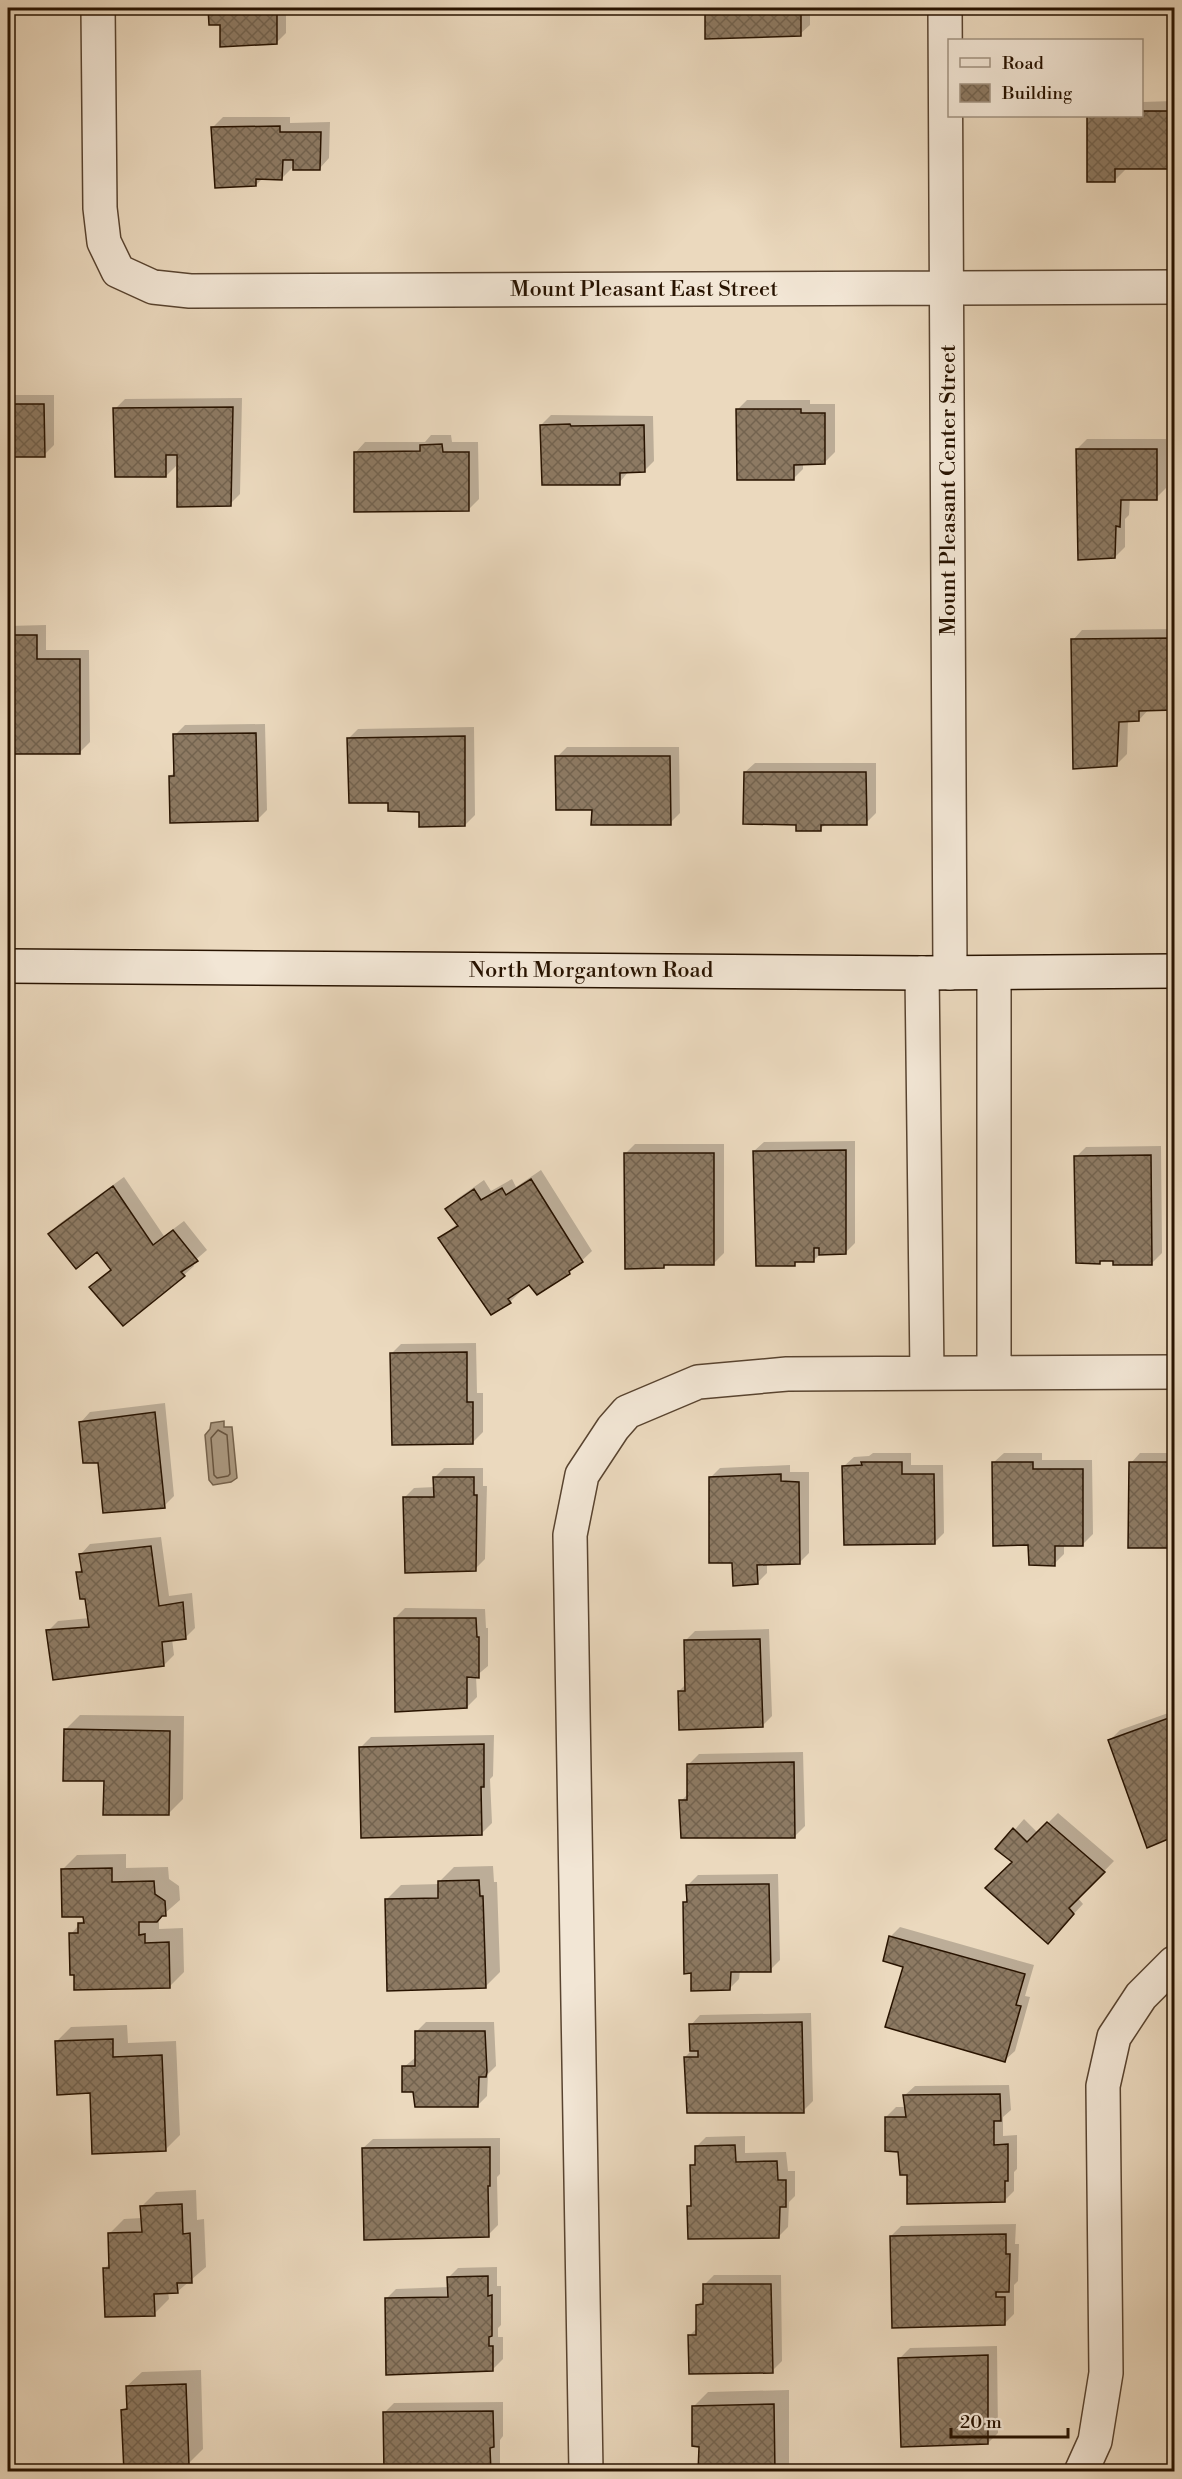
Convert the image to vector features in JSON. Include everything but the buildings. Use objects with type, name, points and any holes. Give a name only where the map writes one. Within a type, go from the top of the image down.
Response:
[{"type":"street","name":"Mount Pleasant East Street","points":[[98,8],[100,208],[104,242],[118,271],[153,288],[190,291],[1174,287]]},
{"type":"street","name":"Mount Pleasant Center Street","points":[[927,1373],[948,288],[945,8]]},
{"type":"street","name":"North Morgantown Road","points":[[8,966],[936,974],[1174,971]]},
{"type":"street","points":[[994,973],[994,1373]]},
{"type":"street","points":[[586,2472],[570,1535],[582,1475],[613,1428],[627,1412],[654,1398],[698,1382],[787,1374],[1174,1372]]},
{"type":"street","points":[[1081,2472],[1095,2441],[1106,2373],[1103,2086],[1114,2037],[1141,1996],[1174,1963]]},
{"type":"water","points":[[224,1421],[224,1427],[232,1427],[237,1478],[231,1482],[213,1485],[209,1480],[205,1435],[211,1423]]}]
